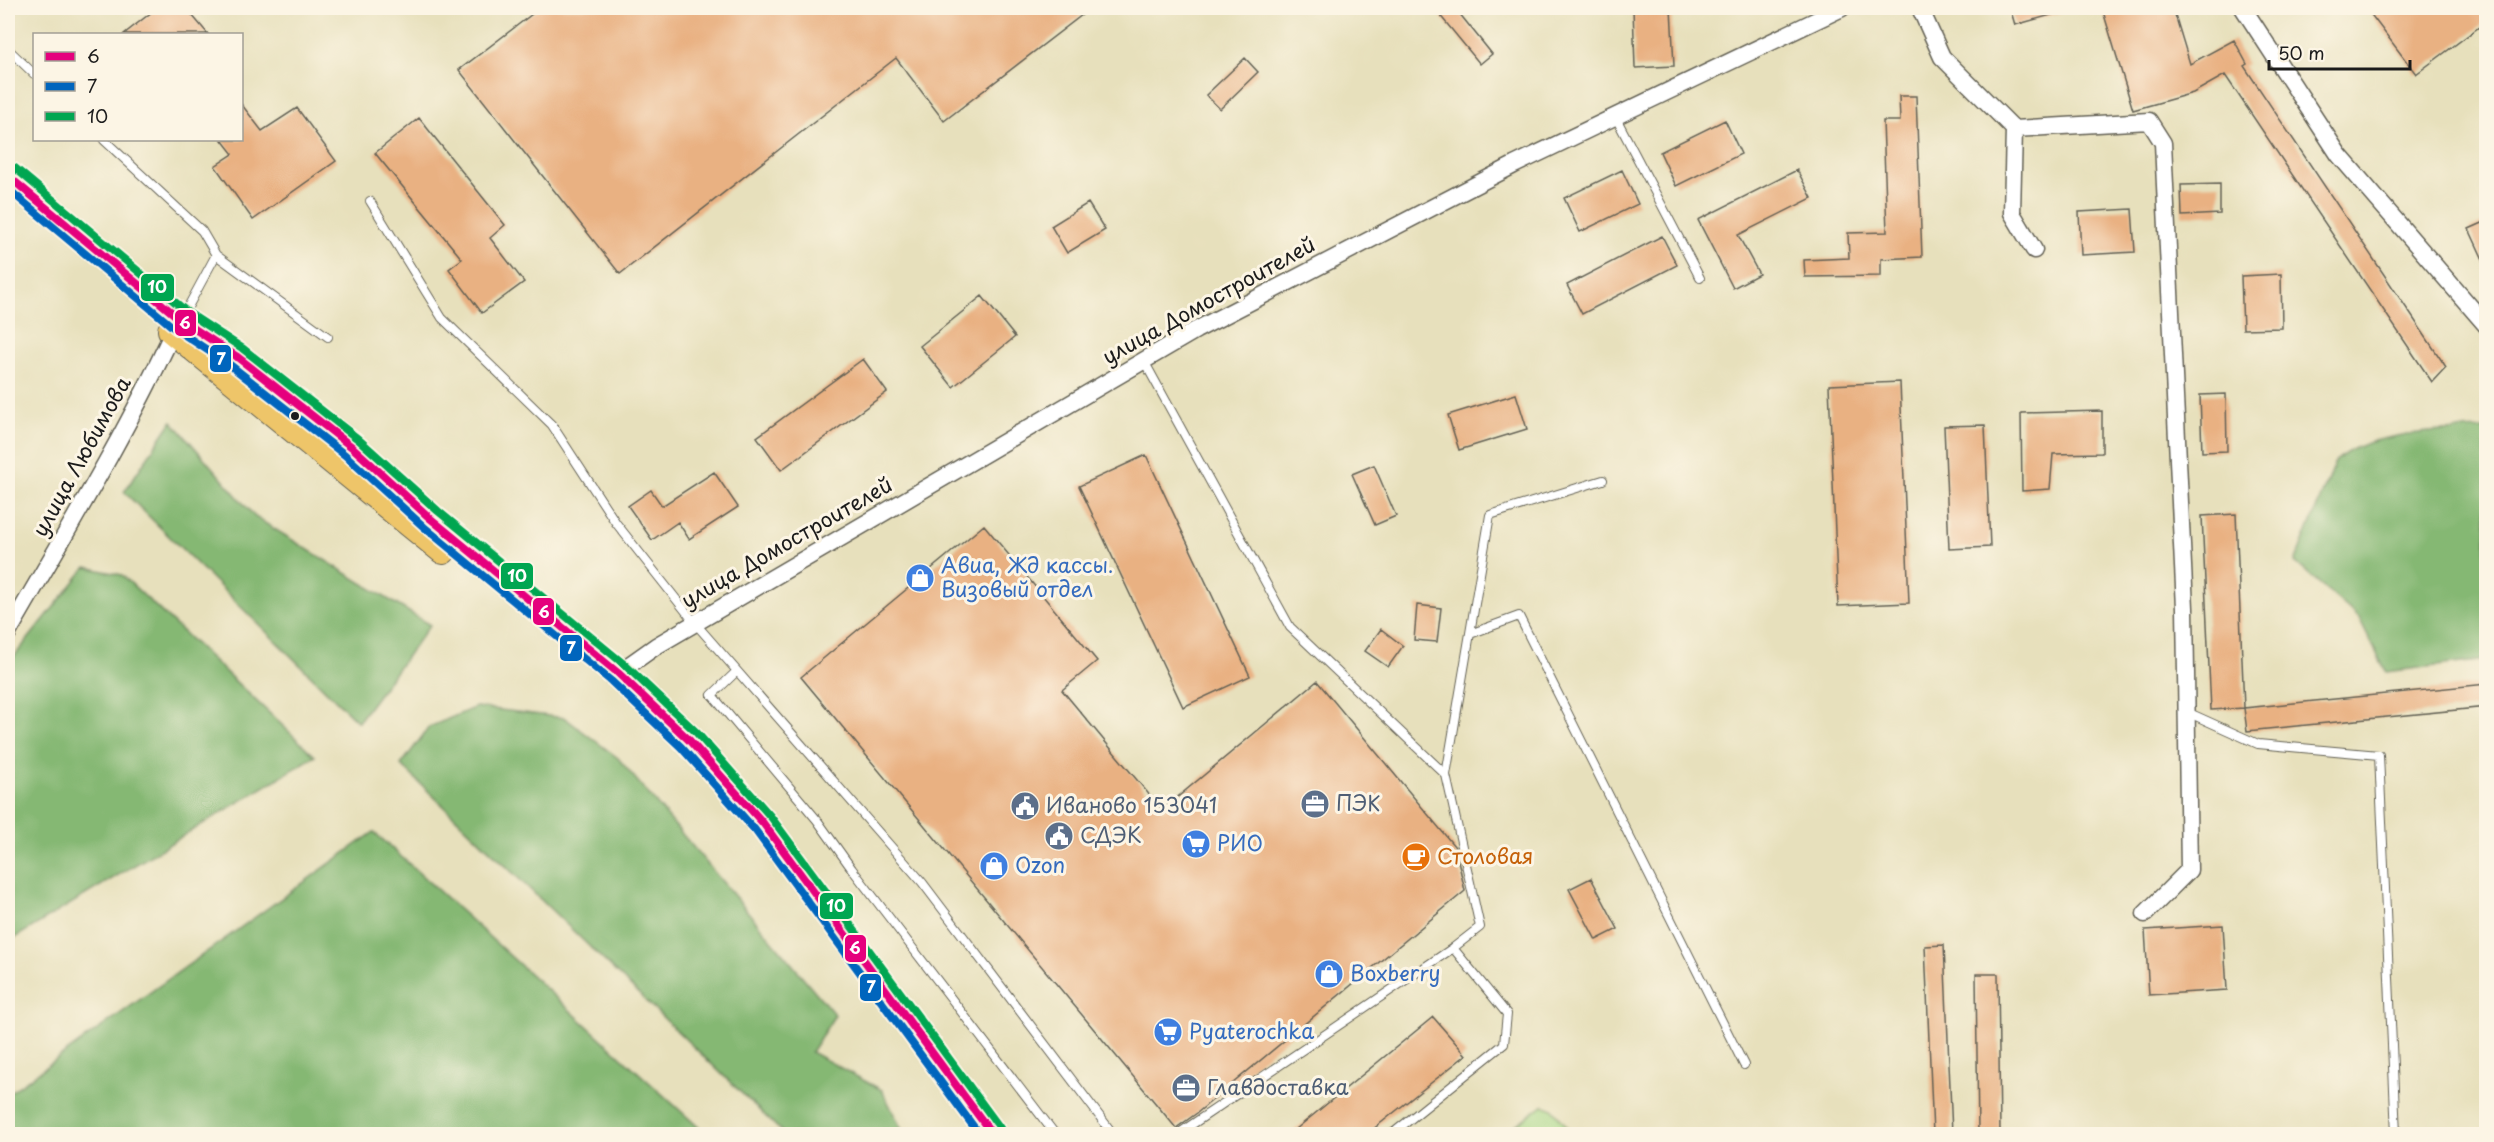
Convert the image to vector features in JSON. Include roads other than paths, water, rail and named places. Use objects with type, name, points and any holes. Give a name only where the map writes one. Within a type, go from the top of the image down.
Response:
[{"type":"main road","points":[[8,176],[177,326]]},
{"type":"main road","points":[[8,194],[177,326],[236,356],[352,447],[613,679],[689,740],[763,823],[992,1134]]},
{"type":"main road","points":[[613,679],[723,791],[979,1134]]},
{"type":"street","name":"улица Домостроителей","points":[[613,679],[695,623],[1196,330],[1615,116],[1842,8]]},
{"type":"street","points":[[1920,8],[1942,57],[2014,129],[2012,213],[2034,250]]},
{"type":"street","points":[[2243,8],[2340,155],[2487,325]]},
{"type":"street","points":[[2014,129],[2149,122],[2163,143],[2185,597],[2189,870],[2145,914]]},
{"type":"street","name":"улица Любимова","points":[[8,633],[105,465],[177,326]]},
{"type":"lane","points":[[8,49],[33,73]]},
{"type":"lane","points":[[1615,116],[1700,278]]},
{"type":"lane","points":[[105,141],[202,231],[216,255],[328,336]]},
{"type":"lane","points":[[370,201],[442,318],[552,425],[616,524],[695,623],[922,882],[1113,1134]]},
{"type":"lane","points":[[177,326],[216,255]]},
{"type":"lane","points":[[1144,361],[1290,627],[1446,775]]},
{"type":"lane","points":[[1178,1134],[1453,948],[1480,927],[1446,775],[1490,515],[1603,480]]},
{"type":"lane","points":[[1470,634],[1519,616],[1744,1065]]},
{"type":"lane","points":[[737,671],[712,695],[818,820],[852,869],[1056,1134]]},
{"type":"lane","points":[[2186,712],[2258,744],[2379,755],[2396,1134]]},
{"type":"lane","points":[[1392,1134],[1504,1044],[1507,1014],[1453,948]]},
{"type":"place","name":"Авиа, Жд кассы. Визовый отдел","points":[[920,578]]},
{"type":"place","name":"ПЭК","points":[[1315,804]]},
{"type":"place","name":"Иваново 153041","points":[[1025,806]]},
{"type":"place","name":"СДЭК","points":[[1059,836]]},
{"type":"place","name":"РИО","points":[[1196,844]]},
{"type":"place","name":"Столовая","points":[[1416,857]]},
{"type":"place","name":"Ozon","points":[[994,866]]},
{"type":"place","name":"Boxberry","points":[[1329,974]]},
{"type":"place","name":"Pyaterochka","points":[[1168,1032]]},
{"type":"place","name":"Главдоставка","points":[[1186,1088]]}]
